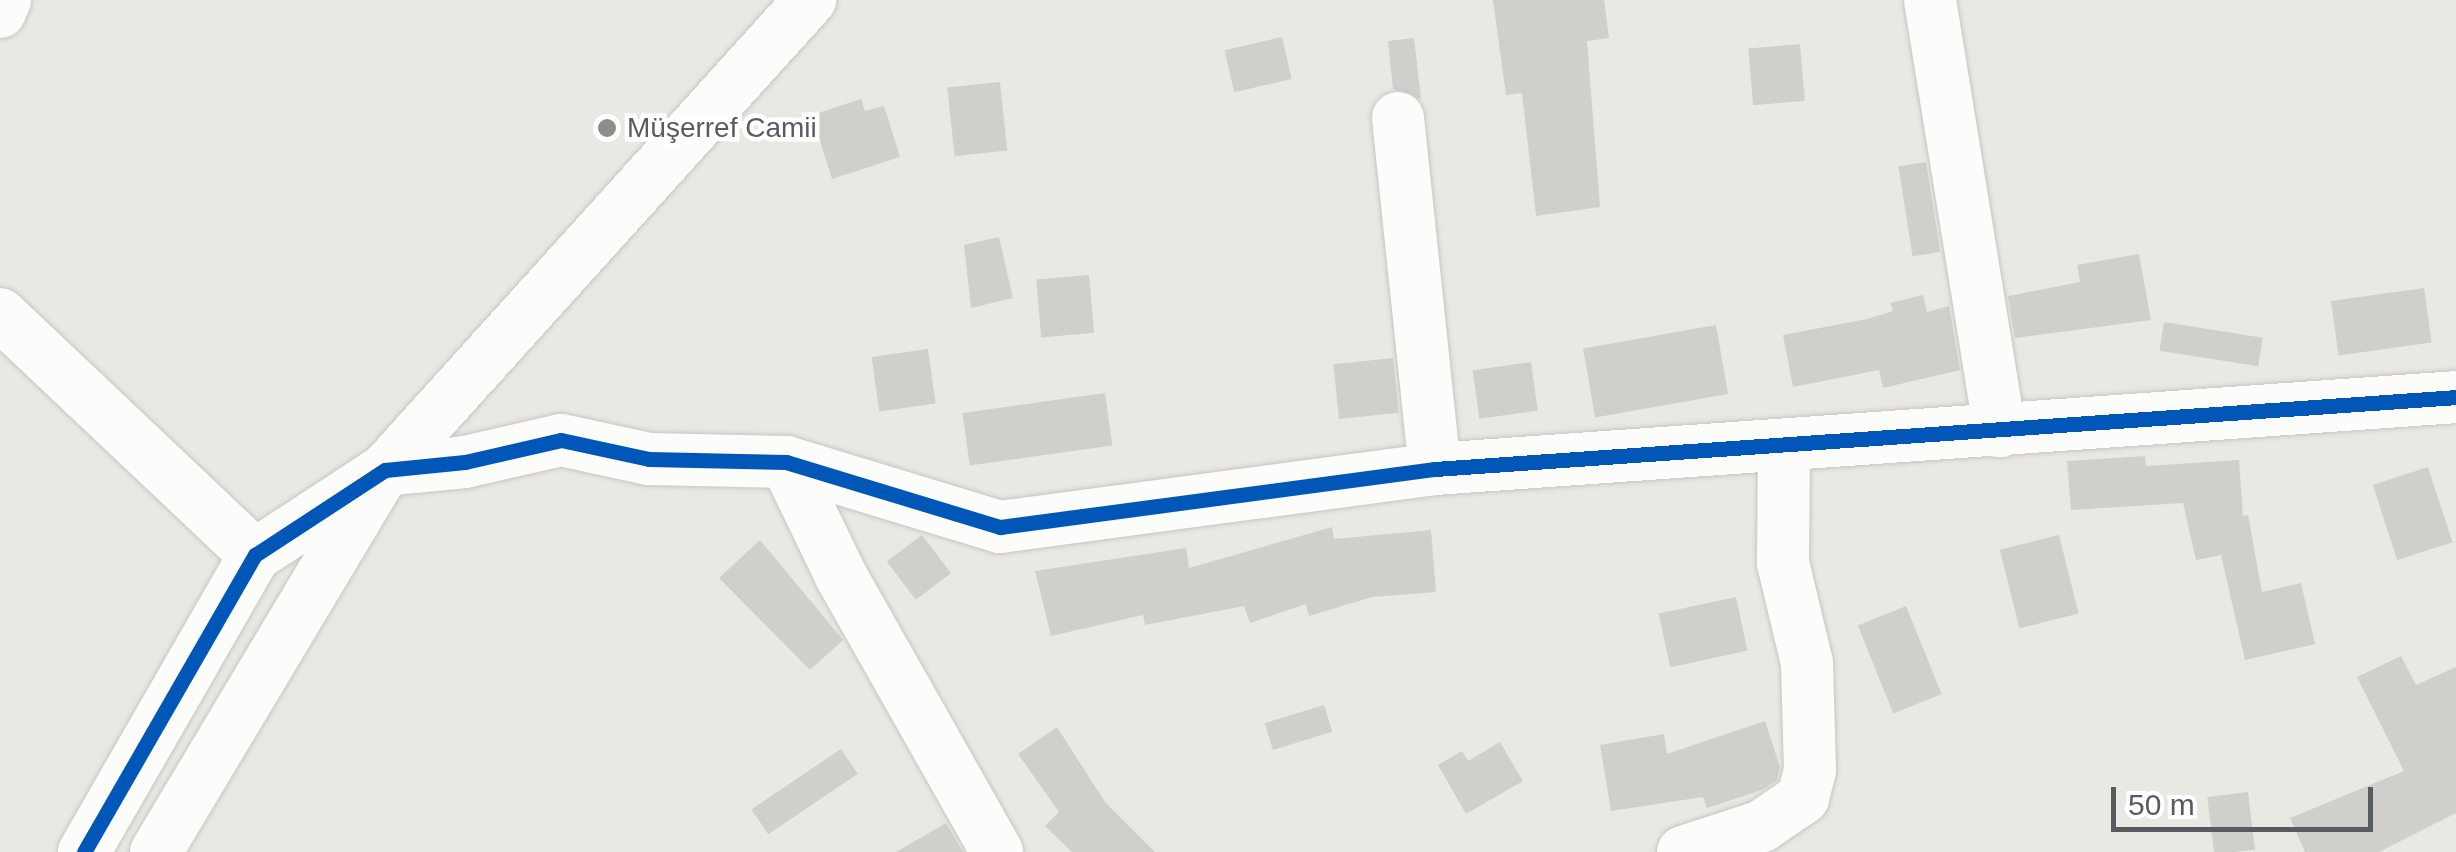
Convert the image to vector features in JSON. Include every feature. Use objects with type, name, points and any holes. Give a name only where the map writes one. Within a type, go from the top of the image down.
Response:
[{"type":"street","points":[[0,12],[5,0]]},
{"type":"street","points":[[156,852],[385,470],[810,0]]},
{"type":"street","points":[[1930,0],[2000,431]]},
{"type":"street","points":[[1398,118],[1435,469]]},
{"type":"street","points":[[0,314],[255,555]]},
{"type":"street","points":[[84,852],[255,555],[385,470],[465,462],[562,440],[649,459],[786,462],[1000,527],[1435,469],[1784,448],[2456,397]]},
{"type":"street","points":[[1683,852],[1762,826],[1803,798],[1810,770],[1806,663],[1783,563],[1784,448]]},
{"type":"street","points":[[786,462],[841,576],[997,852]]},
{"type":"building","points":[[1493,0],[1604,0],[1609,38],[1587,41],[1600,207],[1536,216],[1522,93],[1506,95]]},
{"type":"building","points":[[1282,37],[1292,79],[1234,92],[1225,50]]},
{"type":"building","points":[[1414,38],[1421,99],[1393,89],[1388,41]]},
{"type":"building","points":[[1800,44],[1805,101],[1753,105],[1748,49]]},
{"type":"building","points":[[1000,82],[1007,151],[955,156],[947,88]]},
{"type":"building","points":[[861,99],[865,111],[884,106],[900,157],[832,179],[812,115]]},
{"type":"building","points":[[1926,162],[1940,252],[1913,256],[1898,166]]},
{"type":"building","points":[[999,237],[1013,298],[971,308],[964,245]]},
{"type":"building","points":[[2139,254],[2151,320],[2015,338],[2008,296],[2080,282],[2077,265]]},
{"type":"building","points":[[1089,275],[1094,333],[1041,337],[1036,280]]},
{"type":"building","points":[[2424,288],[2432,342],[2339,356],[2331,301]]},
{"type":"building","points":[[1923,295],[1927,312],[1949,306],[1960,370],[1883,388],[1879,370],[1793,387],[1783,335],[1867,319],[1893,311],[1890,303]]},
{"type":"building","points":[[2164,322],[2263,338],[2258,366],[2159,351]]},
{"type":"building","points":[[1716,325],[1728,394],[1595,417],[1583,348]]},
{"type":"building","points":[[928,349],[936,403],[879,411],[872,357]]},
{"type":"building","points":[[1393,358],[1399,413],[1339,419],[1333,364]]},
{"type":"building","points":[[1531,362],[1538,411],[1479,419],[1473,370]]},
{"type":"building","points":[[1105,393],[1112,445],[970,466],[962,413]]},
{"type":"building","points":[[2145,456],[2146,466],[2239,460],[2243,516],[2248,515],[2262,592],[2301,583],[2315,644],[2245,660],[2221,555],[2196,560],[2183,503],[2071,510],[2067,461]]},
{"type":"building","points":[[2428,467],[2452,542],[2397,560],[2373,485]]},
{"type":"building","points":[[1332,527],[1334,539],[1431,530],[1436,592],[1372,597],[1309,616],[1306,604],[1250,623],[1244,606],[1145,625],[1143,615],[1051,636],[1035,571],[1186,548],[1189,568]]},
{"type":"building","points":[[922,535],[951,573],[916,600],[887,561]]},
{"type":"building","points":[[2059,535],[2079,614],[2019,628],[2000,550]]},
{"type":"building","points":[[760,540],[843,640],[810,670],[719,578]]},
{"type":"building","points":[[1736,597],[1747,651],[1670,667],[1659,613]]},
{"type":"building","points":[[1906,606],[1942,694],[1893,714],[1858,625]]},
{"type":"building","points":[[2401,656],[2416,685],[2456,667],[2456,813],[2379,852],[2305,852],[2290,818],[2404,771],[2357,677]]},
{"type":"building","points":[[1324,705],[1332,732],[1273,750],[1265,723]]},
{"type":"building","points":[[1765,721],[1780,767],[1777,780],[1762,790],[1707,808],[1703,797],[1611,811],[1600,745],[1664,734],[1667,754]]},
{"type":"building","points":[[1057,727],[1105,802],[1155,852],[1072,852],[1045,826],[1059,812],[1018,754]]},
{"type":"building","points":[[1500,742],[1523,781],[1466,814],[1438,765],[1462,751],[1468,761]]},
{"type":"building","points":[[841,749],[858,774],[768,834],[751,809]]},
{"type":"building","points":[[2248,792],[2255,850],[2214,852],[2207,797]]},
{"type":"building","points":[[946,823],[963,852],[896,852]]},
{"type":"cycle path","points":[[84,852],[255,555],[385,470],[465,462],[561,440],[649,459],[786,462],[1000,527],[1435,469],[2456,397]]},
{"type":"place","name":"Müşerref Camii","points":[[607,128]]}]
